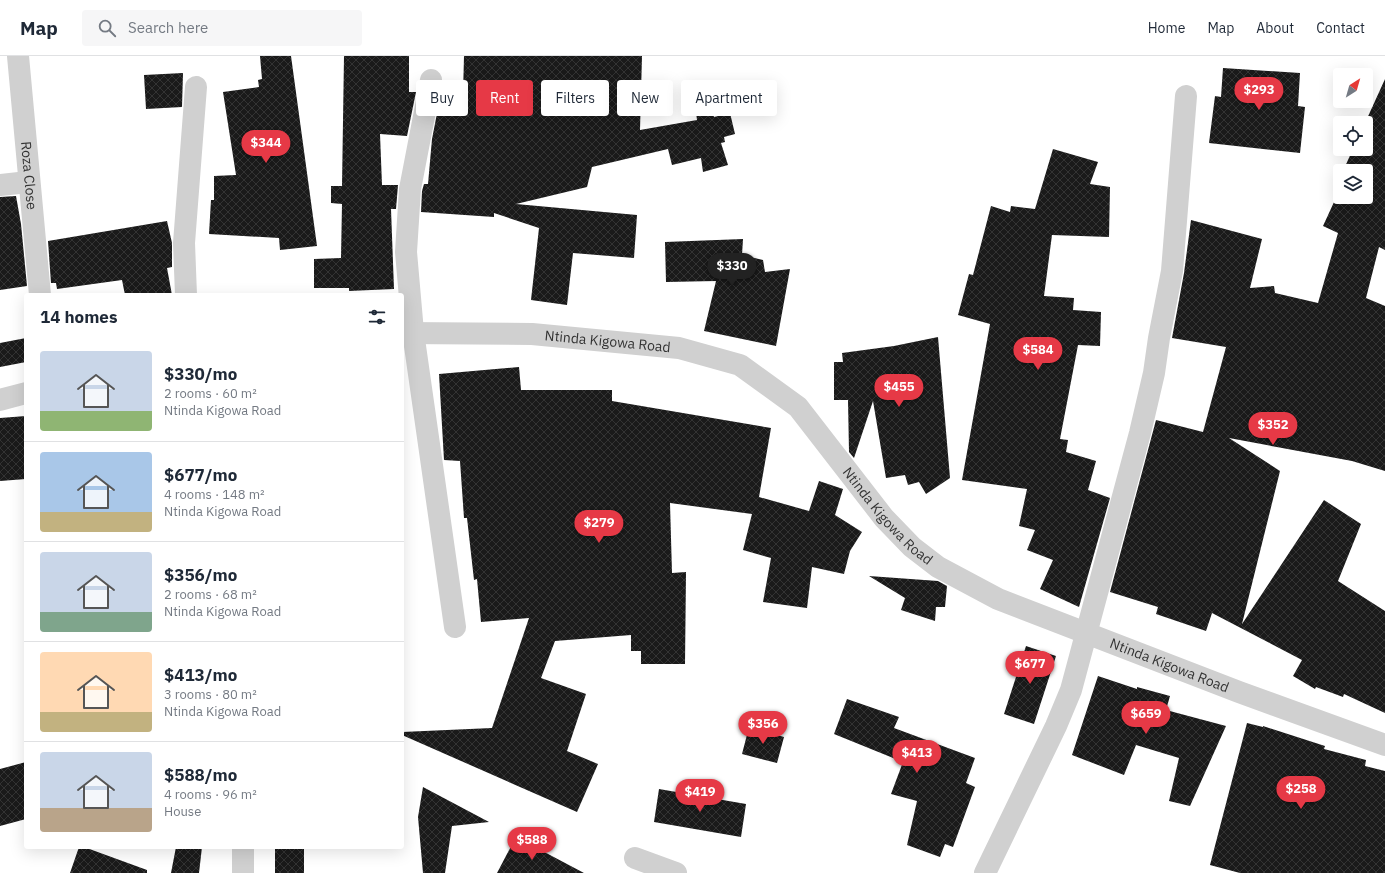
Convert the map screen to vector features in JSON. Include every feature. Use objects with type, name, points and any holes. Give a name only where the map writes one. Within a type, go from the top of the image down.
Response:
[{"type":"street","name":"Roza Close","points":[[18,56],[28,182],[40,293]]},
{"type":"street","points":[[186,293],[184,243],[196,87]]},
{"type":"street","points":[[985,873],[1056,726],[1071,690],[1140,433],[1154,373],[1172,270],[1186,96]]},
{"type":"street","points":[[424,116],[410,189],[408,212],[406,252],[408,332],[455,627]]},
{"type":"street","points":[[0,185],[28,182]]},
{"type":"street","name":"Ntinda Kigowa Road","points":[[408,332],[532,334],[679,348],[740,365],[798,406],[884,518],[912,547],[938,567],[998,599],[1238,692],[1385,745]]},
{"type":"street","points":[[0,400],[24,394]]},
{"type":"street","points":[[243,849],[243,873]]},
{"type":"street","points":[[635,858],[676,873]]},
{"type":"building","points":[[260,56],[291,56],[317,246],[280,250],[279,238],[209,234],[211,200],[214,200],[214,176],[236,175],[223,92],[259,87],[258,80],[262,79]]},
{"type":"building","points":[[344,56],[409,56],[409,92],[416,92],[407,136],[380,134],[382,185],[398,185],[396,209],[391,209],[394,289],[349,291],[349,288],[314,288],[314,259],[341,258],[342,204],[331,203],[331,186],[342,186]]},
{"type":"building","points":[[464,56],[642,56],[641,80],[617,80],[617,116],[640,116],[640,130],[697,120],[696,116],[731,116],[735,134],[724,137],[725,142],[721,143],[728,165],[703,172],[701,158],[672,165],[668,149],[592,167],[587,187],[516,204],[637,215],[634,258],[573,253],[567,305],[531,300],[539,228],[494,213],[494,217],[421,212],[422,191],[424,184],[428,184],[432,139],[436,116],[468,116],[468,80],[463,80]]},
{"type":"building","points":[[1223,68],[1300,73],[1298,106],[1305,107],[1300,153],[1209,143],[1215,96],[1221,97]]},
{"type":"building","points":[[183,73],[182,107],[146,109],[144,75]]},
{"type":"building","points":[[1385,79],[1385,250],[1379,247],[1366,298],[1385,306],[1385,471],[1352,461],[1229,438],[1280,471],[1242,624],[1324,500],[1361,524],[1338,581],[1385,611],[1385,713],[1344,694],[1343,697],[1316,687],[1315,689],[1293,676],[1302,660],[1212,613],[1206,631],[1156,614],[1158,607],[1110,592],[1156,420],[1203,432],[1226,347],[1172,338],[1184,273],[1191,220],[1262,239],[1250,288],[1274,286],[1275,293],[1318,303],[1338,233],[1323,226],[1333,204],[1373,204],[1373,164],[1346,164],[1350,156],[1373,156],[1373,116],[1368,116]]},
{"type":"building","points":[[1053,149],[1098,162],[1090,184],[1110,187],[1109,237],[1052,235],[1044,296],[1074,298],[1073,310],[1101,312],[1100,346],[1078,345],[1060,439],[1068,440],[1066,452],[1096,461],[1088,490],[1110,498],[1079,607],[1040,589],[1053,560],[1027,550],[1035,530],[1019,526],[1027,489],[962,480],[990,324],[958,315],[969,274],[973,275],[991,206],[1010,212],[1011,206],[1035,209]]},
{"type":"building","points":[[16,196],[21,224],[27,286],[0,290],[0,197]]},
{"type":"building","points":[[167,221],[172,243],[172,267],[167,268],[172,293],[125,293],[122,280],[57,289],[56,283],[51,283],[48,241]]},
{"type":"building","points":[[743,239],[742,255],[763,260],[765,272],[790,269],[776,346],[704,331],[716,281],[666,282],[665,242]]},
{"type":"building","points":[[938,337],[950,478],[926,494],[919,482],[908,485],[905,475],[886,478],[873,401],[854,458],[849,452],[848,400],[834,400],[834,362],[843,362],[842,353],[894,346]]},
{"type":"building","points":[[24,338],[24,362],[0,367],[0,343]]},
{"type":"building","points":[[519,367],[521,390],[612,390],[612,401],[771,428],[759,497],[809,511],[819,481],[843,489],[835,515],[862,532],[850,551],[844,574],[812,567],[807,608],[763,602],[771,558],[743,550],[752,514],[670,503],[672,573],[686,572],[685,664],[641,664],[641,651],[631,651],[631,635],[555,641],[541,678],[586,694],[567,751],[598,764],[577,812],[404,736],[404,732],[492,728],[529,618],[481,622],[477,579],[474,580],[467,518],[464,518],[460,461],[444,460],[439,374]]},
{"type":"building","points":[[24,416],[24,479],[0,481],[0,418]]},
{"type":"building","points":[[869,576],[938,581],[947,586],[945,607],[936,607],[935,621],[901,610],[905,598]]},
{"type":"building","points":[[1026,646],[1056,656],[1034,724],[1004,714]]},
{"type":"building","points":[[1098,676],[1137,689],[1137,687],[1170,696],[1166,710],[1226,726],[1190,806],[1169,801],[1179,758],[1136,745],[1124,775],[1072,755]]},
{"type":"building","points":[[847,699],[899,717],[894,728],[975,758],[966,783],[975,787],[953,847],[945,844],[940,857],[907,845],[917,801],[891,794],[903,762],[834,734]]},
{"type":"building","points":[[1247,723],[1263,726],[1325,746],[1324,749],[1366,760],[1365,766],[1385,771],[1385,873],[1240,873],[1210,865]]},
{"type":"building","points":[[749,727],[784,737],[777,763],[742,754]]},
{"type":"building","points":[[24,763],[24,820],[0,826],[0,769]]},
{"type":"building","points":[[423,787],[489,822],[452,826],[445,873],[423,873],[418,817]]},
{"type":"building","points":[[659,789],[746,804],[741,837],[654,822]]},
{"type":"building","points":[[516,837],[584,873],[497,873]]},
{"type":"building","points":[[78,849],[89,849],[147,870],[147,873],[70,873]]},
{"type":"building","points":[[176,849],[202,849],[199,873],[171,873]]},
{"type":"building","points":[[275,849],[304,849],[304,873],[275,873]]}]
